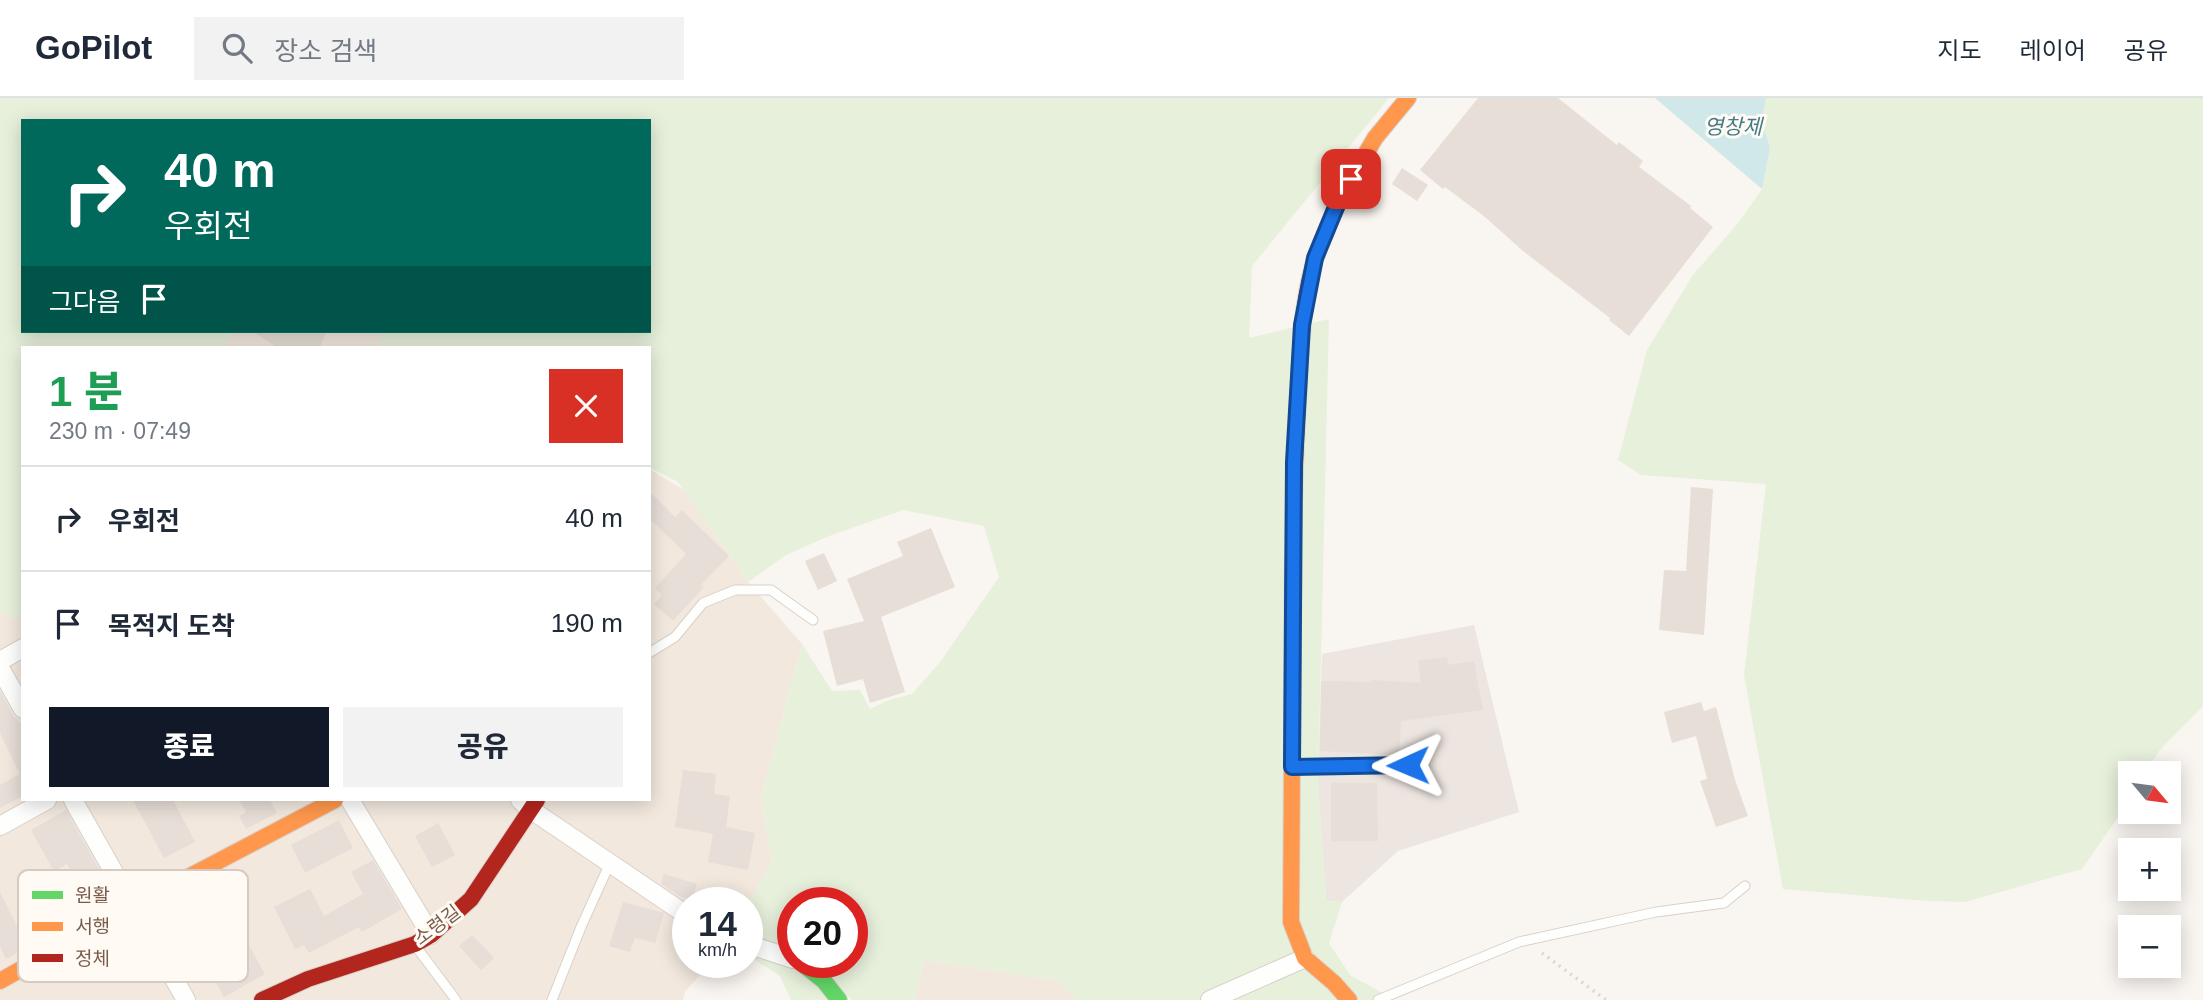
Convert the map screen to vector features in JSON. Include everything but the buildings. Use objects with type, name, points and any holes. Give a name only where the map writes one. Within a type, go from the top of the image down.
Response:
[{"type":"street","points":[[1349,1000],[1305,958],[1292,922],[1294,462],[1302,325],[1315,258],[1339,200],[1375,138],[1408,98]]},
{"type":"street","points":[[0,661],[21,649]]},
{"type":"street","points":[[0,668],[21,705]]},
{"type":"street","points":[[0,825],[45,801]]},
{"type":"street","points":[[74,801],[113,870]]},
{"type":"street","points":[[202,870],[333,801]]},
{"type":"street","points":[[352,801],[431,935]]},
{"type":"street","points":[[529,803],[672,905]]},
{"type":"street","name":"소령길","points":[[262,1000],[308,979],[415,944],[431,935],[471,899],[529,803]]},
{"type":"street","points":[[1210,1000],[1305,958]]},
{"type":"street","points":[[0,981],[18,971]]},
{"type":"street","points":[[820,978],[839,1000]]},
{"type":"street","points":[[176,982],[186,1000]]},
{"type":"lane","points":[[651,652],[675,637],[703,603],[735,590],[771,590],[813,620]]},
{"type":"lane","points":[[1292,767],[1408,765]]},
{"type":"lane","points":[[552,1000],[610,863]]},
{"type":"lane","points":[[1378,1000],[1526,941],[1656,912],[1724,903],[1745,886]]},
{"type":"lane","points":[[415,944],[456,1000]]},
{"type":"path","points":[[1526,941],[1606,1000]]},
{"type":"shaded area","points":[[233,333],[382,333],[378,346],[224,346]]},
{"type":"shaded area","points":[[651,470],[684,490],[748,582],[802,644],[761,798],[772,862],[758,887],[672,887],[672,978],[697,978],[685,992],[683,1000],[0,1000],[0,611],[14,619],[21,616],[21,801],[651,801]]},
{"type":"shaded area","points":[[1474,625],[1519,812],[1398,851],[1342,902],[1326,901],[1318,782],[1322,654]]},
{"type":"shaded area","points":[[924,960],[1058,981],[1077,1000],[915,1000]]},
{"type":"green space","points":[[0,98],[1389,98],[1252,266],[1249,338],[1329,319],[1318,782],[1326,901],[1342,902],[1329,943],[1350,975],[1395,1000],[1077,1000],[1058,981],[924,960],[915,1000],[853,1000],[846,995],[839,1000],[791,1000],[781,978],[868,978],[868,887],[777,887],[777,974],[763,965],[763,887],[758,887],[772,862],[761,798],[802,644],[832,691],[860,690],[870,709],[912,694],[941,661],[999,577],[984,526],[903,510],[829,536],[786,555],[748,582],[678,482],[651,468],[651,346],[378,346],[382,333],[651,333],[651,119],[21,119],[21,333],[233,333],[224,346],[21,346],[21,616],[14,619],[0,611]]},
{"type":"green space","points":[[1766,98],[2203,98],[2203,706],[2153,761],[2118,761],[2118,817],[2082,869],[1965,902],[1783,889],[1744,675],[1766,484],[1641,475],[1618,460],[1647,350],[1693,275],[1739,222],[1762,189],[1770,148],[1762,121]]},
{"type":"water","name":"영창제","points":[[1655,98],[1766,98],[1762,121],[1770,148],[1762,189]]},
{"type":"traffic: fast","points":[[820,978],[839,1000]]},
{"type":"traffic: slow","points":[[1321,243],[1339,200],[1375,138],[1408,98]]},
{"type":"traffic: slow","points":[[1292,757],[1291,922],[1305,958],[1349,1000]]},
{"type":"traffic: slow","points":[[202,870],[333,801]]},
{"type":"traffic: slow","points":[[0,981],[18,971]]},
{"type":"traffic: jam","points":[[1292,757],[1293,534],[1300,360],[1309,281],[1321,243]]},
{"type":"traffic: jam","points":[[262,1000],[308,979],[415,944],[431,935],[471,899],[536,801]]},
{"type":"route","points":[[1351,179],[1339,200],[1315,258],[1302,325],[1294,462],[1292,767],[1408,765]]}]
